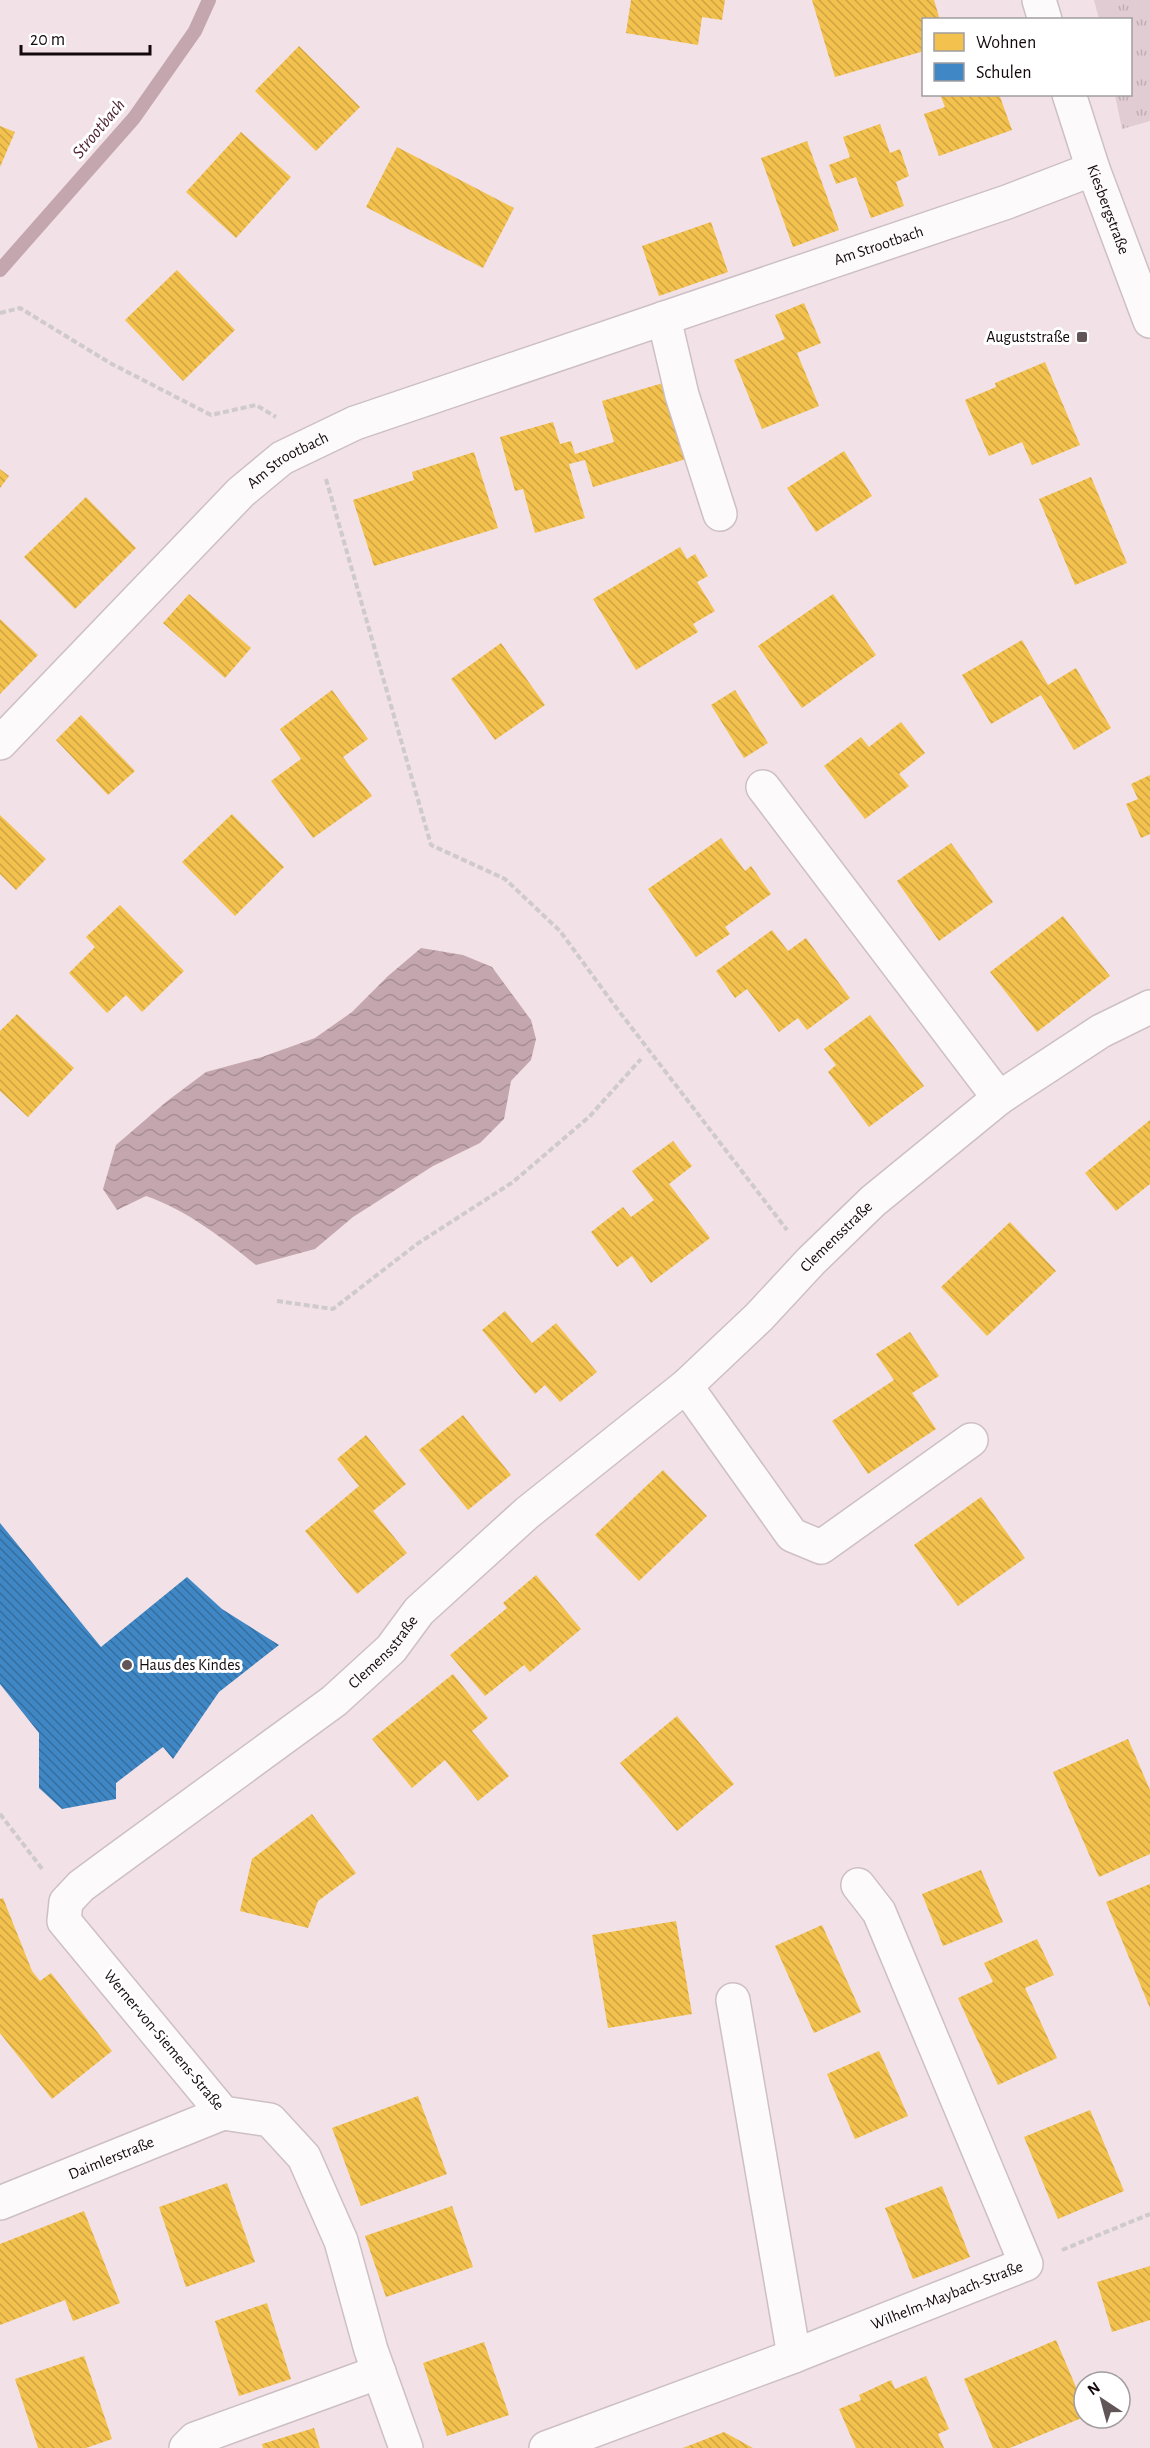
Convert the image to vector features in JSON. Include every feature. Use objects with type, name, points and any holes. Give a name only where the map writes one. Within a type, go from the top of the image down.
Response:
[{"type":"street","points":[[1039,0],[1044,18]]},
{"type":"street","name":"Kiesbergstraße","points":[[1070,96],[1093,169],[1150,321]]},
{"type":"street","name":"Am Strootbach","points":[[0,743],[241,492],[282,458],[355,423],[1007,202],[1093,169]]},
{"type":"street","points":[[664,318],[682,395],[720,514]]},
{"type":"street","points":[[763,787],[999,1098]]},
{"type":"street","name":"Clemensstraße","points":[[66,1902],[99,1872],[334,1701],[391,1649],[419,1611],[527,1513],[686,1386],[759,1317],[811,1261],[873,1201],[999,1098],[1101,1031],[1150,1007]]},
{"type":"street","points":[[686,1386],[792,1535],[821,1547],[971,1440]]},
{"type":"street","name":"Wilhelm-Maybach-Straße","points":[[546,2448],[794,2356],[1026,2264],[879,1912],[858,1885]]},
{"type":"street","name":"Werner-von-Siemens-Straße","points":[[66,1902],[64,1921],[223,2113],[270,2120],[304,2157],[341,2241],[379,2372],[406,2448]]},
{"type":"street","points":[[733,2000],[794,2356]]},
{"type":"street","name":"Daimlerstraße","points":[[0,2203],[223,2113]]},
{"type":"street","points":[[186,2448],[195,2439],[379,2372]]},
{"type":"path","points":[[0,313],[20,308],[110,363],[211,415],[256,405],[315,441],[431,845],[506,879],[560,931],[811,1261]]},
{"type":"path","points":[[278,1301],[333,1309],[417,1244],[513,1182],[589,1118],[641,1059]]},
{"type":"path","points":[[0,1814],[66,1902]]},
{"type":"path","points":[[1026,2264],[1150,2214]]},
{"type":"green space","points":[[1094,0],[1150,0],[1150,121],[1122,129],[1115,96],[1132,96],[1132,18],[1099,18]]},
{"type":"water","points":[[421,948],[463,955],[492,967],[531,1020],[536,1039],[531,1060],[511,1081],[504,1119],[480,1143],[433,1166],[353,1217],[315,1249],[256,1265],[204,1226],[176,1209],[146,1196],[117,1210],[103,1189],[116,1145],[166,1102],[206,1072],[262,1057],[315,1038],[352,1012],[388,976]]},
{"type":"building: Wohnen","points":[[631,0],[725,0],[722,20],[702,17],[698,45],[626,33]]},
{"type":"building: Wohnen","points":[[812,0],[934,0],[939,18],[922,18],[922,52],[835,77]]},
{"type":"building: Wohnen","points":[[299,46],[360,107],[316,151],[255,91]]},
{"type":"building: Wohnen","points":[[941,96],[1000,96],[1012,130],[939,156],[924,114],[945,107]]},
{"type":"building: Wohnen","points":[[880,124],[890,153],[900,149],[909,176],[896,182],[904,206],[871,218],[856,177],[836,184],[829,165],[850,157],[843,137]]},
{"type":"building: Wohnen","points":[[0,126],[15,132],[0,167]]},
{"type":"building: Wohnen","points":[[241,132],[291,177],[236,238],[186,192]]},
{"type":"building: Wohnen","points":[[807,141],[839,230],[793,247],[761,158]]},
{"type":"building: Wohnen","points":[[397,147],[514,208],[483,268],[366,207]]},
{"type":"building: Wohnen","points":[[711,222],[728,272],[659,296],[642,246]]},
{"type":"building: Wohnen","points":[[177,270],[235,330],[183,381],[125,320]]},
{"type":"building: Wohnen","points":[[804,303],[821,343],[797,353],[819,406],[762,429],[734,360],[785,339],[775,315]]},
{"type":"building: Wohnen","points":[[1045,362],[1080,445],[1032,465],[1022,442],[989,456],[965,400],[996,387],[995,383]]},
{"type":"building: Wohnen","points":[[663,383],[686,459],[593,487],[585,460],[569,464],[585,518],[535,533],[523,489],[515,491],[500,437],[553,422],[560,444],[571,441],[575,454],[614,442],[602,401]]},
{"type":"building: Wohnen","points":[[844,451],[872,496],[816,532],[787,488]]},
{"type":"building: Wohnen","points":[[474,452],[498,528],[374,566],[353,500],[414,480],[412,472]]},
{"type":"building: Wohnen","points":[[0,469],[9,476],[0,488]]},
{"type":"building: Wohnen","points":[[1091,477],[1127,563],[1075,585],[1039,499]]},
{"type":"building: Wohnen","points":[[86,497],[136,548],[75,609],[24,557]]},
{"type":"building: Wohnen","points":[[680,547],[687,559],[695,554],[708,576],[697,582],[715,611],[693,624],[698,632],[636,670],[593,599]]},
{"type":"building: Wohnen","points":[[189,594],[251,648],[225,678],[163,623]]},
{"type":"building: Wohnen","points":[[833,594],[876,655],[802,708],[758,646]]},
{"type":"building: Wohnen","points":[[0,619],[38,655],[0,694]]},
{"type":"building: Wohnen","points":[[1022,640],[1048,685],[1076,668],[1111,728],[1074,750],[1041,695],[991,724],[962,675]]},
{"type":"building: Wohnen","points":[[501,643],[545,705],[495,740],[451,679]]},
{"type":"building: Wohnen","points":[[332,690],[368,739],[343,757],[372,796],[313,838],[271,781],[301,759],[280,729]]},
{"type":"building: Wohnen","points":[[735,690],[768,743],[744,758],[711,705]]},
{"type":"building: Wohnen","points":[[81,715],[135,771],[108,795],[56,740]]},
{"type":"building: Wohnen","points":[[901,722],[925,753],[899,774],[909,786],[865,819],[824,766],[861,737],[869,747]]},
{"type":"building: Wohnen","points":[[1150,775],[1150,834],[1141,838],[1126,804],[1138,799],[1131,784]]},
{"type":"building: Wohnen","points":[[232,814],[284,867],[235,916],[182,862]]},
{"type":"building: Wohnen","points":[[0,815],[46,859],[16,890],[0,874]]},
{"type":"building: Wohnen","points":[[721,838],[745,871],[751,866],[771,894],[725,927],[730,934],[696,957],[648,889]]},
{"type":"building: Wohnen","points":[[951,843],[993,902],[939,941],[897,881]]},
{"type":"building: Wohnen","points":[[120,905],[184,971],[142,1012],[126,995],[107,1013],[69,973],[95,947],[86,937]]},
{"type":"building: Wohnen","points":[[1063,916],[1110,976],[1037,1032],[990,972]]},
{"type":"building: Wohnen","points":[[772,930],[788,951],[806,938],[850,998],[807,1030],[798,1018],[779,1032],[747,989],[735,998],[716,971]]},
{"type":"building: Wohnen","points":[[17,1014],[74,1068],[28,1117],[0,1091],[0,1031]]},
{"type":"building: Wohnen","points":[[870,1015],[924,1086],[869,1127],[828,1072],[836,1065],[824,1049]]},
{"type":"building: Wohnen","points":[[1150,1120],[1150,1184],[1116,1211],[1085,1173]]},
{"type":"building: Wohnen","points":[[673,1141],[692,1166],[669,1184],[710,1238],[651,1283],[632,1256],[617,1267],[591,1232],[623,1207],[631,1217],[654,1200],[632,1171]]},
{"type":"building: Wohnen","points":[[1010,1222],[1056,1271],[987,1336],[941,1287]]},
{"type":"building: Wohnen","points":[[505,1311],[532,1343],[556,1323],[597,1372],[560,1402],[545,1385],[535,1394],[482,1330]]},
{"type":"building: Wohnen","points":[[910,1332],[939,1376],[912,1393],[936,1429],[868,1474],[832,1421],[894,1380],[876,1354]]},
{"type":"building: Wohnen","points":[[463,1415],[511,1475],[468,1510],[419,1450]]},
{"type":"building: Wohnen","points":[[366,1435],[406,1484],[373,1511],[407,1553],[357,1594],[305,1531],[359,1486],[337,1459]]},
{"type":"building: Wohnen","points":[[663,1470],[707,1516],[639,1581],[595,1535]]},
{"type":"building: Wohnen","points":[[981,1497],[1025,1558],[958,1606],[914,1545]]},
{"type":"building: Wohnen","points":[[536,1575],[581,1629],[530,1672],[524,1665],[485,1696],[450,1655],[507,1608],[503,1603]]},
{"type":"building: Wohnen","points":[[453,1674],[488,1718],[472,1731],[509,1776],[478,1801],[445,1760],[412,1788],[372,1739]]},
{"type":"building: Wohnen","points":[[677,1716],[734,1784],[677,1831],[620,1763]]},
{"type":"building: Wohnen","points":[[1128,1739],[1150,1790],[1150,1854],[1099,1877],[1053,1772]]},
{"type":"building: Wohnen","points":[[312,1814],[356,1873],[318,1901],[308,1928],[240,1911],[252,1859]]},
{"type":"building: Wohnen","points":[[981,1870],[1003,1922],[943,1946],[922,1894]]},
{"type":"building: Wohnen","points":[[1150,1884],[1150,2008],[1106,1902]]},
{"type":"building: Wohnen","points":[[3,1898],[32,1971],[40,1981],[51,1973],[112,2051],[52,2099],[0,2033],[0,1899]]},
{"type":"building: Wohnen","points":[[676,1921],[692,2014],[608,2028],[592,1935]]},
{"type":"building: Wohnen","points":[[822,1925],[861,2012],[814,2033],[775,1946]]},
{"type":"building: Wohnen","points":[[1037,1939],[1054,1975],[1025,1988],[1057,2058],[998,2085],[958,1998],[993,1982],[984,1963]]},
{"type":"building: Wohnen","points":[[879,2051],[908,2116],[855,2139],[827,2074]]},
{"type":"building: Wohnen","points":[[418,2096],[447,2174],[361,2206],[332,2128]]},
{"type":"building: Wohnen","points":[[1090,2110],[1124,2191],[1058,2219],[1024,2137]]},
{"type":"building: Wohnen","points":[[227,2183],[255,2262],[186,2287],[159,2207]]},
{"type":"building: Wohnen","points":[[942,2186],[970,2257],[913,2279],[885,2208]]},
{"type":"building: Wohnen","points":[[452,2206],[473,2267],[386,2297],[365,2236]]},
{"type":"building: Wohnen","points":[[84,2211],[120,2303],[73,2321],[65,2300],[0,2325],[0,2244]]},
{"type":"building: Wohnen","points":[[1150,2266],[1150,2320],[1112,2332],[1097,2282]]},
{"type":"building: Wohnen","points":[[267,2303],[291,2379],[239,2396],[215,2321]]},
{"type":"building: Wohnen","points":[[1056,2340],[1072,2378],[1072,2422],[1010,2448],[993,2448],[964,2379]]},
{"type":"building: Wohnen","points":[[484,2342],[509,2415],[447,2436],[423,2363]]},
{"type":"building: Wohnen","points":[[84,2356],[112,2439],[86,2448],[38,2448],[15,2379]]},
{"type":"building: Wohnen","points":[[926,2376],[949,2429],[938,2434],[944,2448],[856,2448],[839,2409],[861,2400],[859,2395],[891,2380],[895,2389]]},
{"type":"building: Wohnen","points":[[314,2428],[320,2448],[263,2448],[262,2444]]},
{"type":"building: Wohnen","points":[[724,2432],[753,2448],[683,2448]]},
{"type":"building: Schulen","name":"Haus des Kindes","points":[[0,1523],[101,1647],[187,1577],[222,1609],[279,1645],[219,1692],[173,1759],[163,1747],[116,1783],[116,1799],[62,1809],[39,1788],[39,1733],[0,1684]]},
{"type":"waterway","name":"Strootbach","points":[[0,270],[134,118],[195,31],[209,0]]},
{"type":"place","name":"Auguststraße","points":[[1082,337]]},
{"type":"place","name":"Haus des Kindes","points":[[127,1665]]}]
